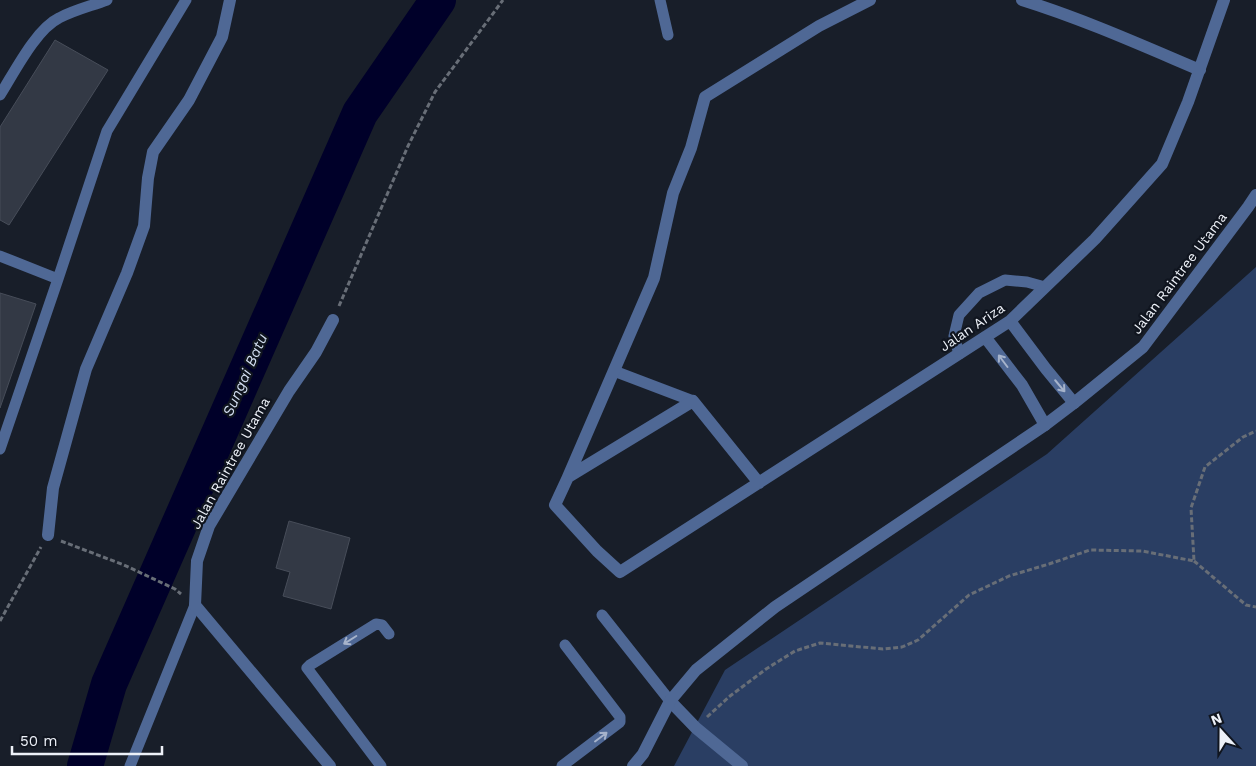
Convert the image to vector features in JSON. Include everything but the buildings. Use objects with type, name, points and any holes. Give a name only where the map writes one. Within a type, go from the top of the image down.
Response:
[{"type":"street","points":[[48,535],[53,488],[86,369],[127,273],[144,226],[148,178],[154,152],[189,100],[222,37],[230,0]]},
{"type":"street","points":[[568,477],[654,278],[673,193],[691,148],[705,97],[819,26],[870,0]]},
{"type":"street","points":[[1022,0],[1133,41],[1200,70]]},
{"type":"street","name":"Jalan Ariza","points":[[568,477],[555,505],[597,551],[620,572],[1010,321],[1095,239],[1162,164],[1200,70],[1224,0]]},
{"type":"street","name":"Jalan Raintree Utama","points":[[634,766],[670,701],[696,670],[775,607],[1045,425],[1143,346],[1256,195]]},
{"type":"street","name":"Jalan Raintree Utama","points":[[195,605],[197,561],[210,526],[289,391],[316,352],[333,320]]},
{"type":"street","points":[[1010,321],[1074,403]]},
{"type":"street","points":[[985,337],[1022,386],[1045,425]]},
{"type":"street","points":[[568,477],[693,401],[759,483]]},
{"type":"street","points":[[195,605],[330,766]]},
{"type":"street","points":[[670,701],[696,728],[742,766]]},
{"type":"lane","points":[[0,95],[39,35],[49,25],[58,18],[107,0]]},
{"type":"lane","points":[[0,449],[106,130],[186,0]]},
{"type":"lane","points":[[660,0],[668,35]]},
{"type":"lane","points":[[0,256],[58,279]]},
{"type":"lane","points":[[960,354],[954,336],[959,315],[980,293],[1005,280],[1028,282],[1045,287]]},
{"type":"lane","points":[[614,371],[693,401]]},
{"type":"lane","points":[[130,766],[195,605]]},
{"type":"lane","points":[[602,614],[670,701]]},
{"type":"lane","points":[[381,766],[307,668],[310,664],[376,624],[382,625],[389,634]]},
{"type":"lane","points":[[562,766],[620,722],[620,717],[564,645]]},
{"type":"path","points":[[333,320],[408,146],[435,92],[503,0]]},
{"type":"path","points":[[1194,561],[1191,508],[1205,467],[1243,437],[1256,431]]},
{"type":"path","points":[[0,621],[48,535],[124,565],[175,589]]},
{"type":"path","points":[[696,728],[730,696],[766,669],[795,651],[820,643],[883,649],[902,647],[918,640],[970,596],[1009,576],[1090,550],[1142,551],[1194,561],[1246,605],[1256,607]]},
{"type":"shaded area","points":[[1256,267],[1256,766],[674,766],[725,670],[1047,454]]},
{"type":"waterway","name":"Sungai Batu","points":[[85,766],[109,684],[360,113],[438,0]]}]
